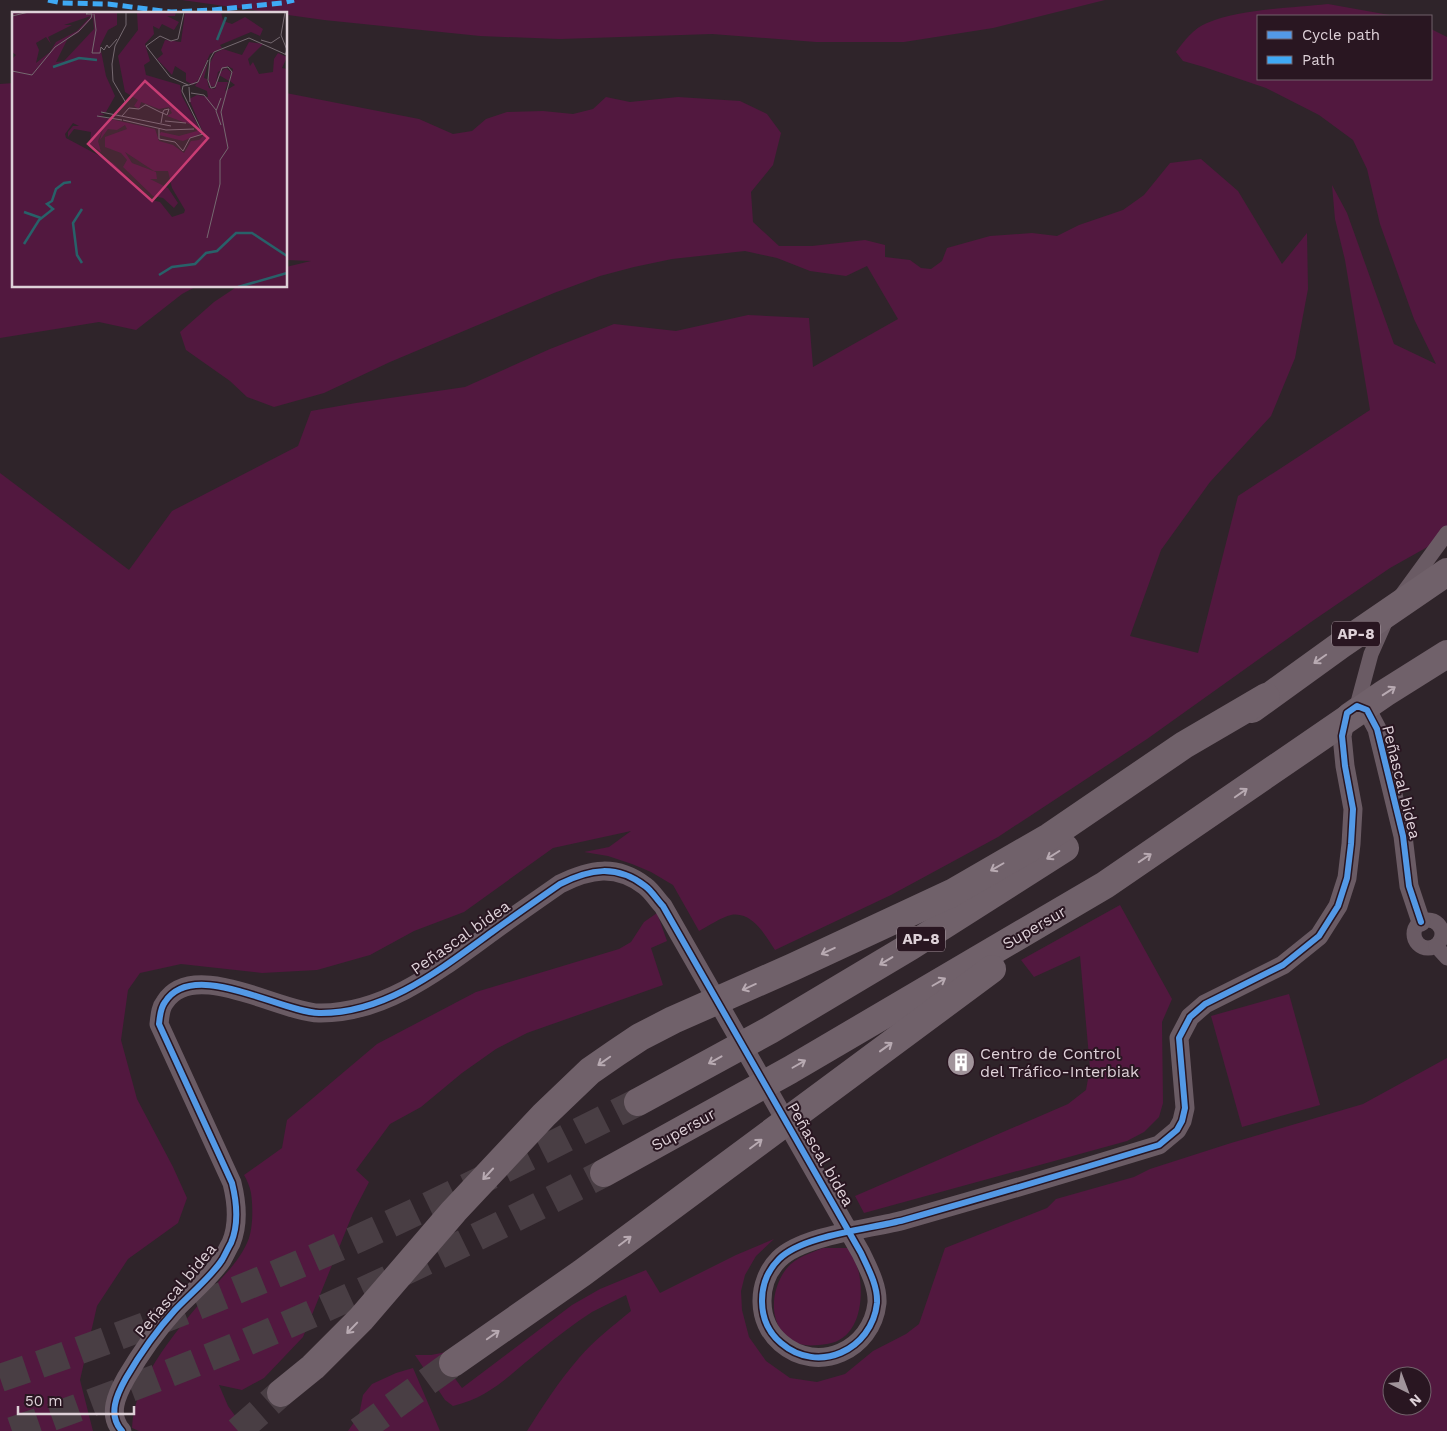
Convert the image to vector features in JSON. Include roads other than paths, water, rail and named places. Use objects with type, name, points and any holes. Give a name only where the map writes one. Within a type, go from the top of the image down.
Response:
[{"type":"highway","name":"AP-8","points":[[638,1102],[770,1030],[911,946],[1078,840],[1188,751],[1447,572]]},
{"type":"highway","name":"Supersur","points":[[604,1173],[790,1070],[1105,885],[1201,821],[1385,693],[1447,654]]},
{"type":"highway","points":[[281,1393],[337,1344],[385,1292],[454,1211],[544,1115],[590,1071],[640,1037],[674,1020],[952,893],[1049,837],[1188,751]]},
{"type":"highway","name":"AP-8","points":[[453,1363],[582,1273],[1105,885]]},
{"type":"street","points":[[1357,706],[1371,654],[1386,620],[1406,588],[1447,533]]},
{"type":"street","name":"Peñascal bidea","points":[[122,1431],[118,1427],[114,1416],[114,1405],[120,1390],[148,1342],[222,1260],[232,1242],[236,1228],[237,1211],[232,1183],[159,1024],[164,1002],[173,993],[184,987],[201,984],[318,1013],[366,1006],[413,985],[449,964],[560,884],[578,875],[603,870],[614,871],[632,878],[646,887],[663,906],[861,1253],[873,1280],[877,1301],[874,1319],[864,1335],[848,1349],[828,1357],[793,1353],[779,1342],[765,1321],[761,1290],[767,1275],[779,1258],[812,1241],[914,1217],[1159,1145],[1177,1130],[1182,1121],[1185,1108],[1179,1038],[1190,1017],[1206,1004],[1283,964],[1319,936],[1338,906],[1348,871],[1353,808],[1345,766],[1342,736],[1347,713],[1357,706],[1367,710],[1377,729],[1403,836],[1409,886],[1420,922]]},
{"type":"street","points":[[1430,920],[1439,924],[1442,938],[1436,946],[1423,948],[1416,942],[1414,933],[1417,924],[1430,920]]},
{"type":"street","points":[[1436,946],[1447,958]]},
{"type":"tunnel","points":[[0,1378],[178,1314],[328,1252],[462,1190],[638,1102]]},
{"type":"tunnel","points":[[12,1431],[210,1357],[310,1315],[458,1246],[604,1173]]},
{"type":"tunnel","points":[[359,1431],[453,1363]]},
{"type":"tunnel","points":[[238,1431],[281,1393]]},
{"type":"place","name":"Centro de Control del Tráfico-Interbiak","points":[[961,1062]]}]
